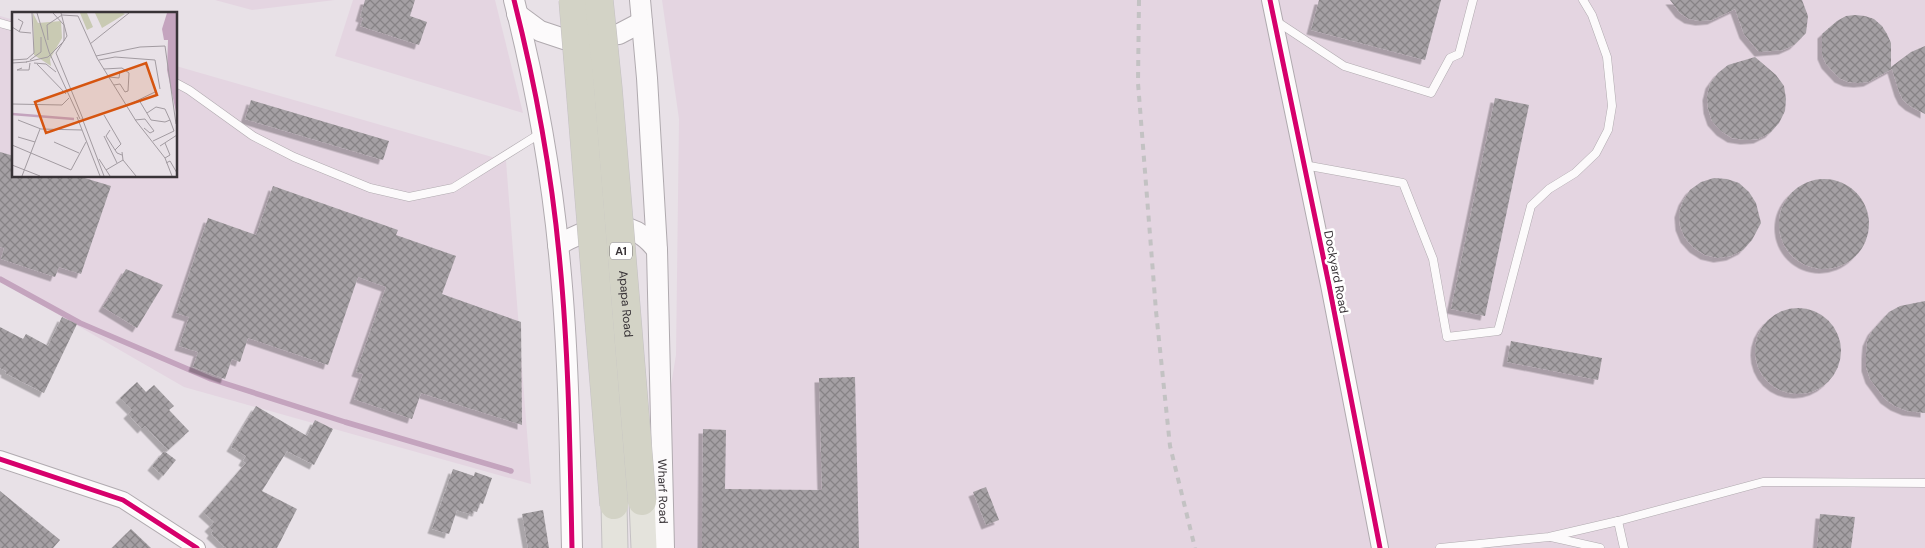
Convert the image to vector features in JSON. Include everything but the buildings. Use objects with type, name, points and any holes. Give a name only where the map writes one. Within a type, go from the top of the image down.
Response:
[{"type":"highway","points":[[560,0],[583,118]]},
{"type":"highway","name":"A1","points":[[573,0],[614,505]]},
{"type":"highway","name":"Apapa Road","points":[[599,0],[642,502]]},
{"type":"main road","name":"Apapa Road","points":[[642,502],[644,548]]},
{"type":"main road","name":"A1","points":[[614,505],[615,548]]},
{"type":"street","name":"Wharf Road","points":[[640,0],[648,78],[657,250],[664,548]]},
{"type":"street","name":"Dockyard Road","points":[[1270,0],[1380,548]]},
{"type":"street","points":[[516,7],[540,30],[564,39],[619,34],[642,22]]},
{"type":"street","points":[[516,7],[543,132],[558,244],[570,434],[572,548]]},
{"type":"street","points":[[558,244],[581,232],[607,227],[629,229],[643,236],[657,250]]},
{"type":"street","points":[[0,459],[123,500],[197,548]]},
{"type":"lane","points":[[1274,20],[1344,66],[1431,93],[1450,58],[1459,54],[1473,0]]},
{"type":"lane","points":[[1304,165],[1403,183],[1433,259],[1447,337],[1498,331],[1531,206],[1549,189],[1576,173],[1596,153],[1608,130],[1612,106],[1607,57],[1592,15],[1583,0]]},
{"type":"lane","points":[[178,85],[189,90],[253,136],[294,157],[370,188],[409,197],[453,188],[543,132]]},
{"type":"lane","points":[[1440,548],[1549,537],[1618,521],[1762,482],[1925,483]]},
{"type":"lane","points":[[1618,521],[1624,548]]},
{"type":"lane","points":[[1549,537],[1600,548]]},
{"type":"shaded area","points":[[215,0],[335,0],[252,10]]},
{"type":"shaded area","points":[[353,0],[495,0],[523,113],[335,56]]},
{"type":"shaded area","points":[[662,0],[1925,0],[1925,548],[644,548],[676,355],[679,119]]},
{"type":"shaded area","points":[[0,16],[12,19],[12,178],[178,178],[178,67],[506,161],[531,484],[184,387],[0,281]]},
{"type":"waterway","points":[[0,279],[80,323],[211,379],[345,422],[511,471]]},
{"type":"railway","points":[[1139,0],[1138,83],[1156,311],[1170,446],[1195,548]]},
{"type":"cycle path","points":[[514,0],[542,131],[557,231],[567,370],[572,548]]},
{"type":"cycle path","points":[[1270,0],[1329,285],[1380,548]]},
{"type":"cycle path","points":[[0,459],[123,500],[197,548]]}]
